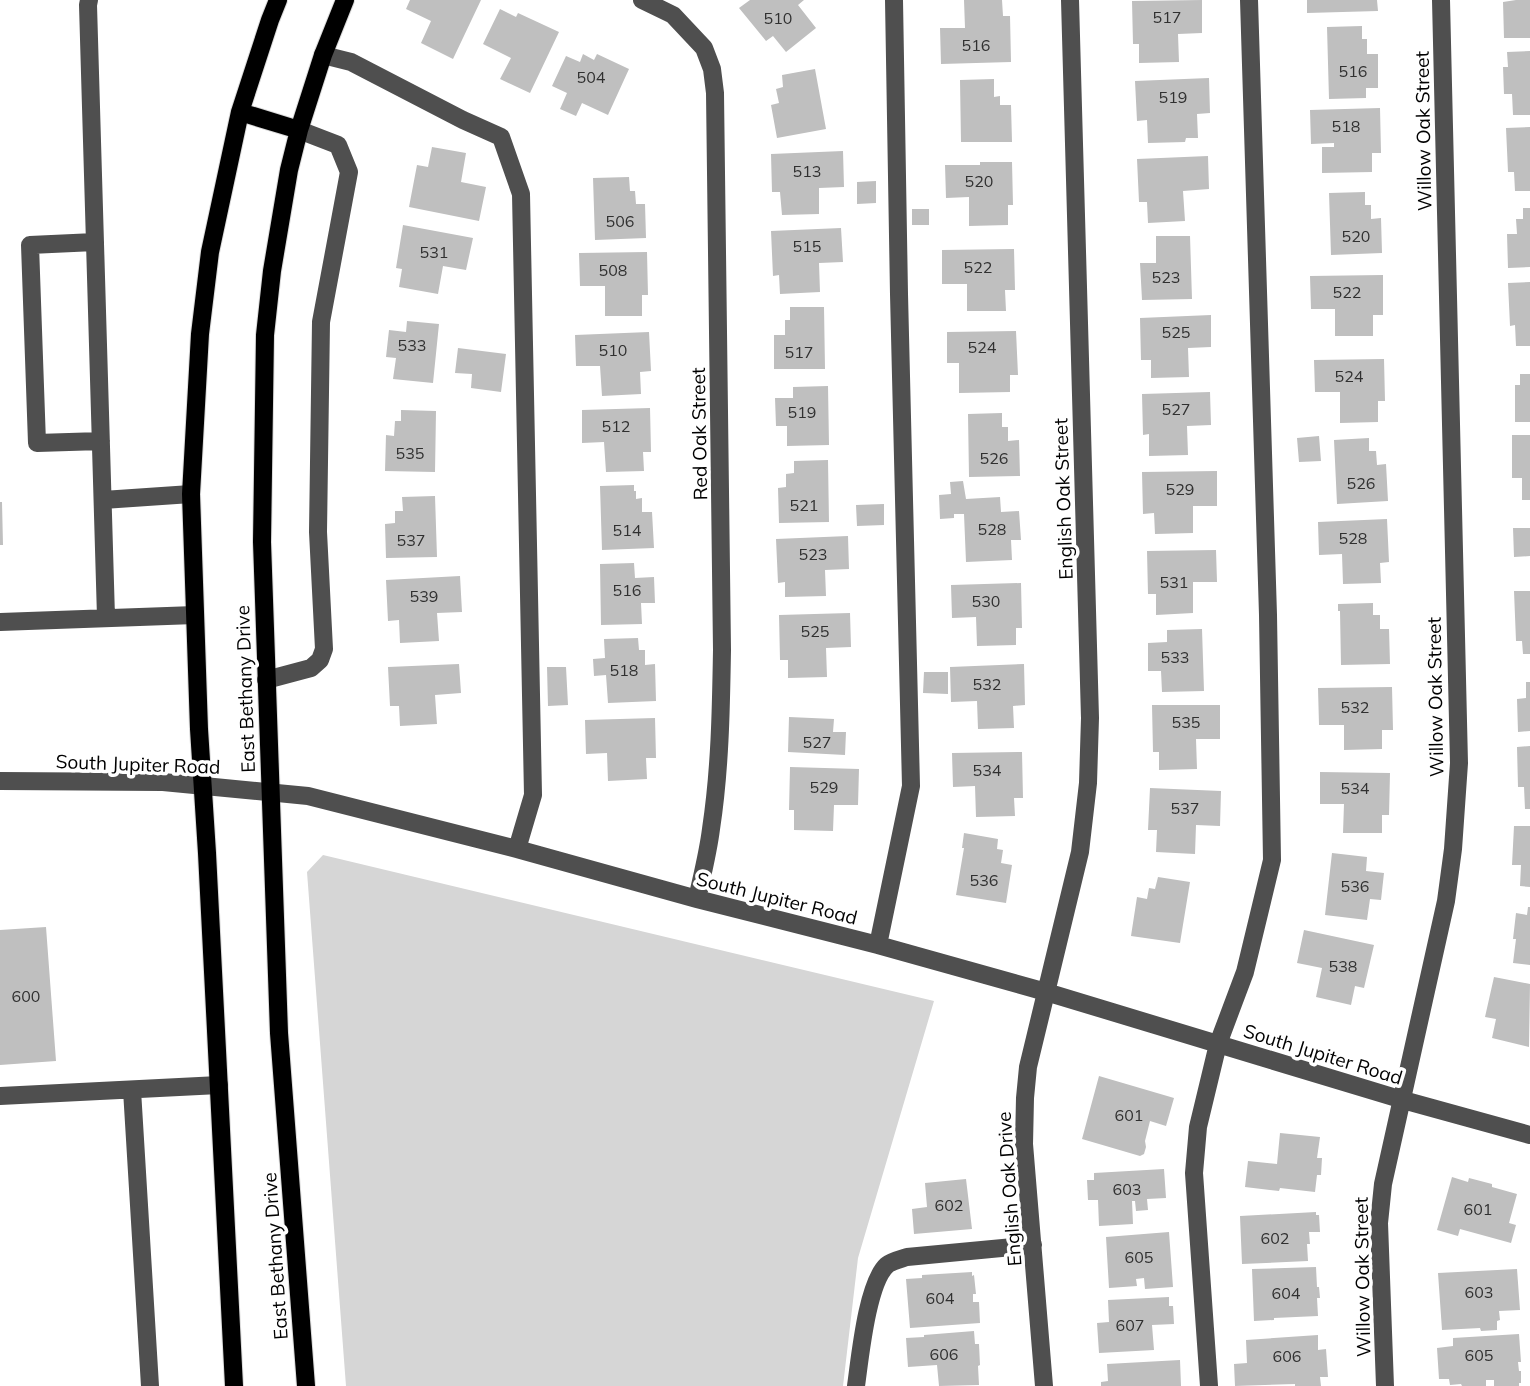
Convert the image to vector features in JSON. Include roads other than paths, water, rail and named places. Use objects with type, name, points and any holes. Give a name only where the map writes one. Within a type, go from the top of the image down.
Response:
[{"type":"main road","points":[[234,1386],[199,729],[191,494],[200,334],[210,253],[240,112],[278,0]]},
{"type":"main road","name":"East Bethany Drive","points":[[306,1386],[279,1033],[261,542],[265,335],[272,271],[289,170],[323,55],[345,0]]},
{"type":"main road","points":[[240,112],[299,130]]},
{"type":"street","points":[[89,0],[106,617]]},
{"type":"street","name":"Red Oak Street","points":[[642,0],[673,15],[704,48],[712,69],[715,93],[721,717],[711,830],[697,899]]},
{"type":"street","points":[[878,945],[911,786],[894,0]]},
{"type":"street","name":"English Oak Street","points":[[1046,992],[1080,852],[1088,783],[1090,718],[1070,0]]},
{"type":"street","points":[[1209,1386],[1194,1173],[1198,1127],[1218,1044],[1245,972],[1272,860],[1268,601],[1249,0]]},
{"type":"street","name":"Willow Oak Street","points":[[1385,1386],[1379,1223],[1383,1184],[1446,901],[1459,763],[1441,0]]},
{"type":"street","points":[[323,55],[351,62],[501,138],[522,194],[533,795],[517,849]]},
{"type":"street","points":[[266,680],[311,668],[320,660],[324,649],[318,532],[321,322],[349,172],[338,145],[299,130]]},
{"type":"street","points":[[95,242],[30,245],[37,443],[101,441]]},
{"type":"street","points":[[103,500],[191,494]]},
{"type":"street","points":[[0,622],[195,615]]},
{"type":"street","name":"South Jupiter Road","points":[[0,781],[163,782],[308,796],[878,945],[1530,1135]]},
{"type":"street","name":"English Oak Drive","points":[[1044,1386],[1024,1144],[1024,1098],[1028,1067],[1046,992]]},
{"type":"street","points":[[0,1096],[219,1085]]},
{"type":"street","points":[[132,1090],[150,1386]]},
{"type":"street","points":[[856,1386],[866,1318],[879,1275],[889,1263],[907,1257],[1033,1245]]}]
